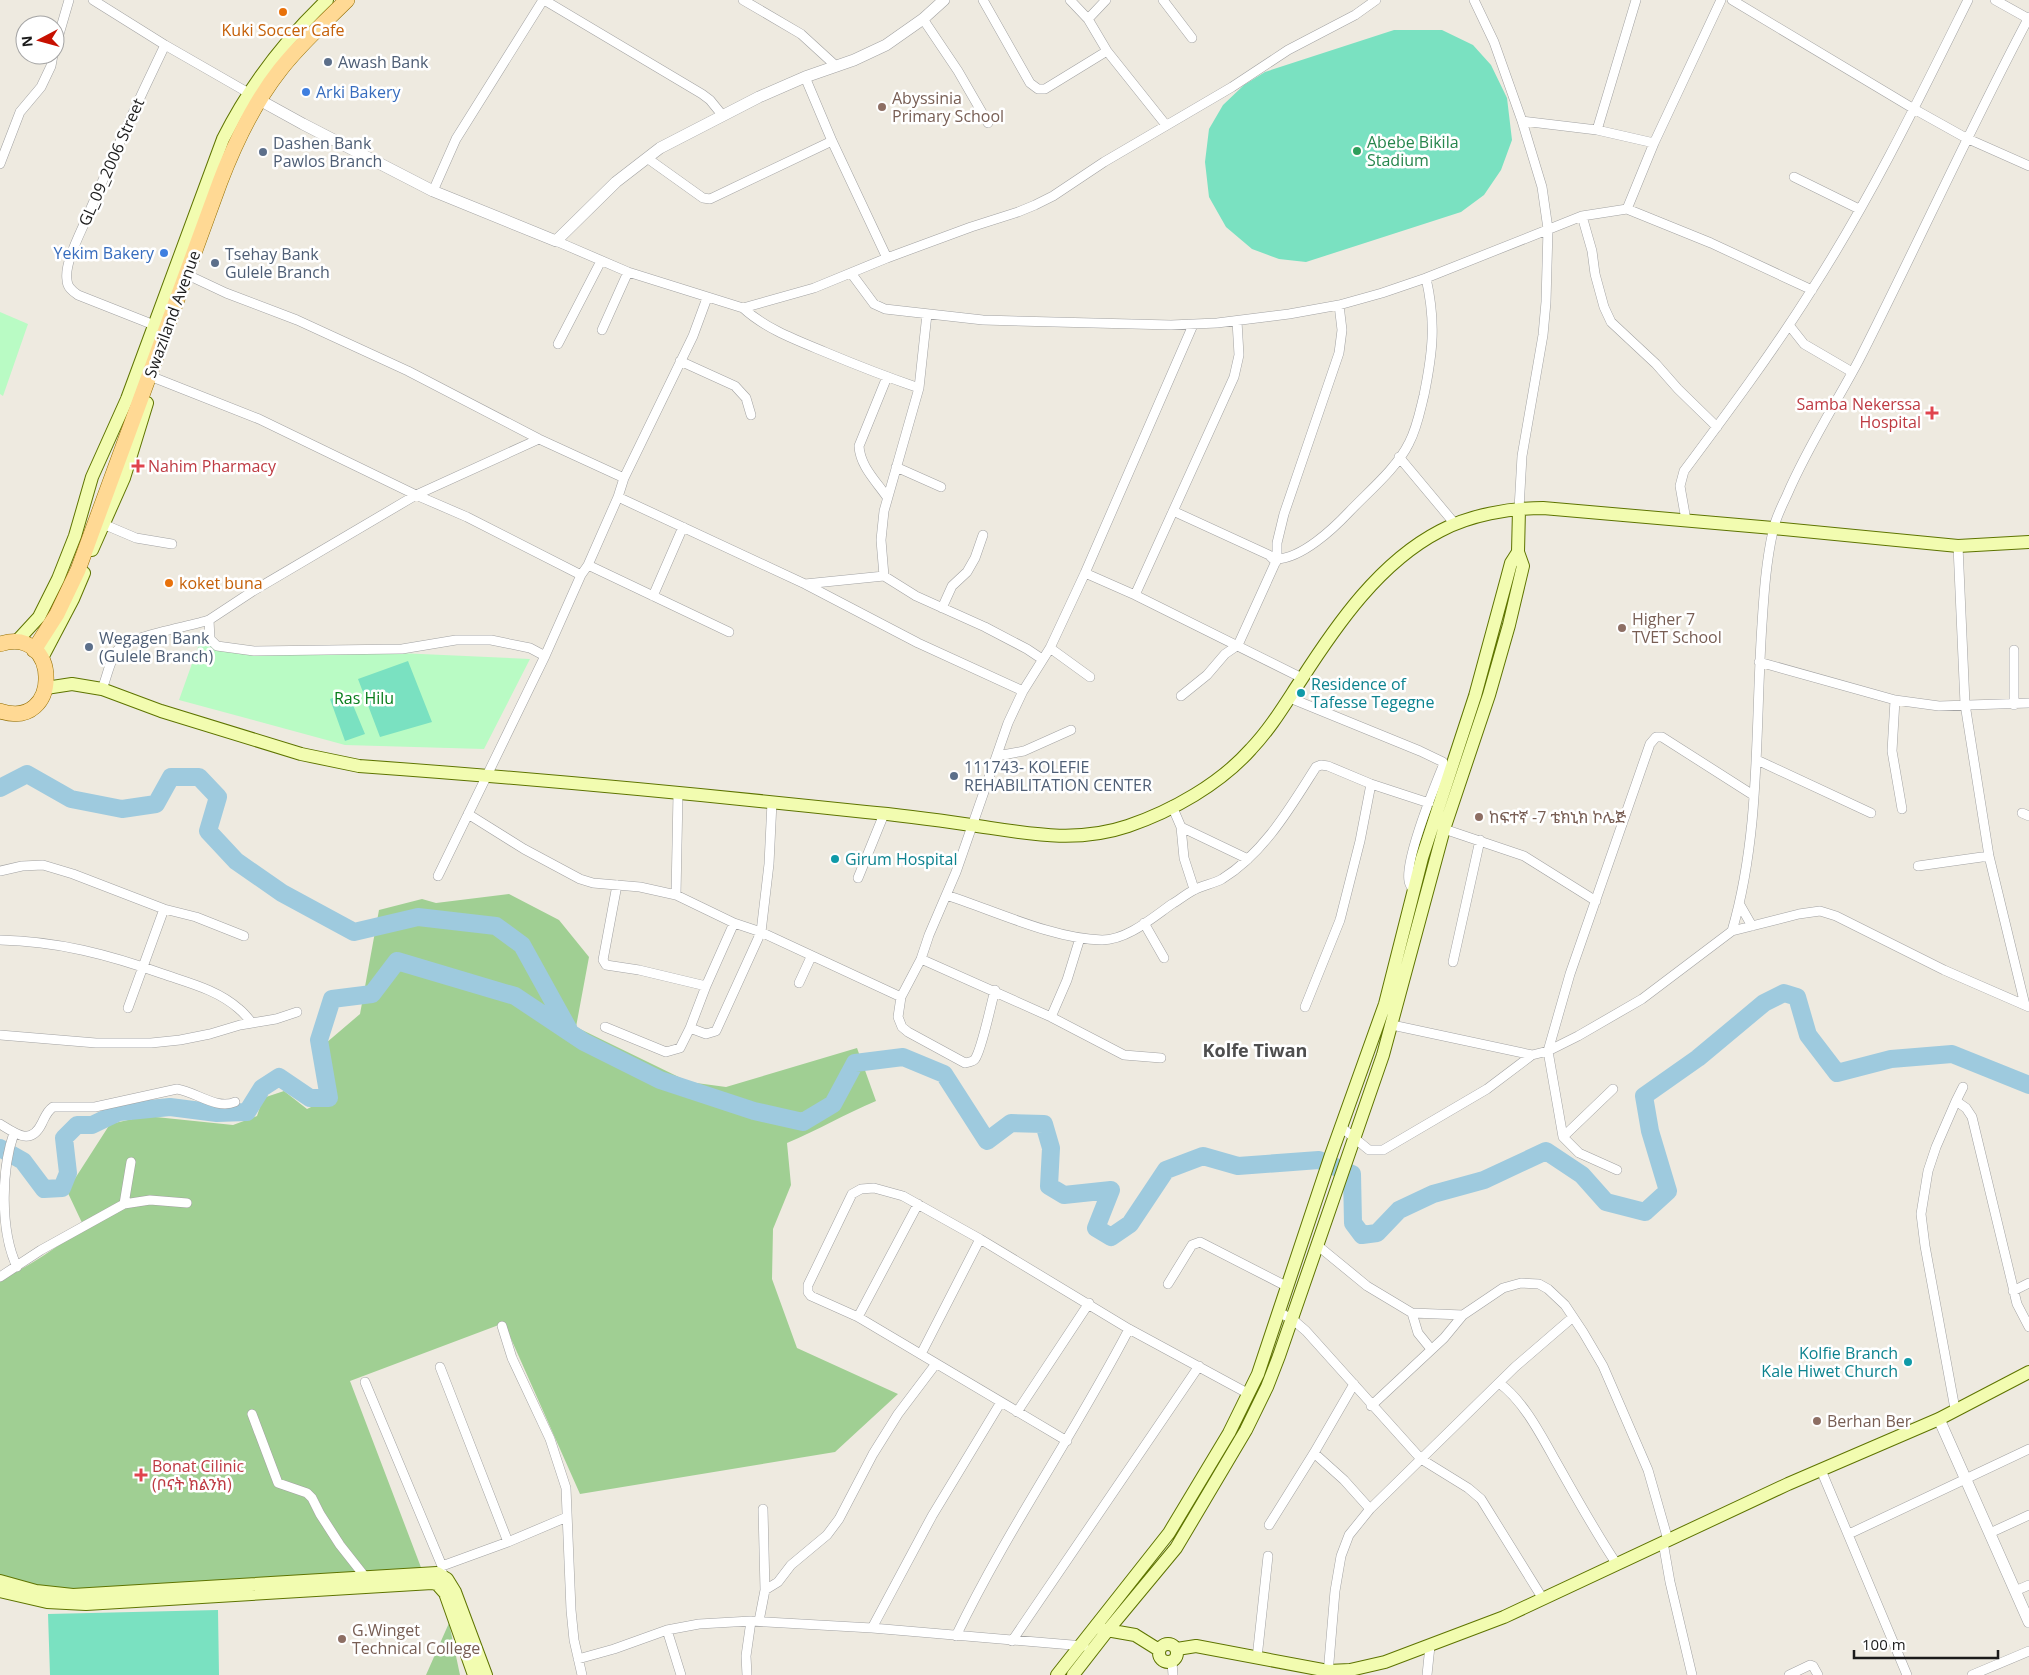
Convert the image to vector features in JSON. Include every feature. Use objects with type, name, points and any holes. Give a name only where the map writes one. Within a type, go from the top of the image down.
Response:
[{"type":"main road","name":"Swaziland Avenue","points":[[257,99],[288,60],[324,21],[347,0]]},
{"type":"main road","points":[[30,649],[39,617],[76,536],[92,477],[118,420],[218,150],[231,124],[355,0]]},
{"type":"main road","name":"Swaziland Avenue","points":[[30,649],[52,612],[70,573],[126,427],[222,162],[282,59],[307,30],[327,1]]},
{"type":"main road","points":[[30,649],[74,599],[103,524],[124,478],[155,378],[257,99]]},
{"type":"main road","points":[[46,688],[72,684],[102,689],[161,711],[327,760],[358,766],[772,802],[884,814],[1037,834],[1083,836],[1130,825],[1172,806],[1210,783],[1243,758],[1281,713],[1302,678],[1359,600],[1379,579],[1414,548],[1439,531],[1473,518],[1519,509],[1543,508],[1958,546],[2029,542]]},
{"type":"main road","points":[[1057,1675],[1169,1533],[1249,1394],[1279,1313],[1331,1155],[1385,1004],[1414,891],[1440,802],[1475,696],[1506,578],[1511,563],[1518,552],[1519,509]]},
{"type":"main road","points":[[0,644],[30,649],[46,667],[48,678],[46,688],[35,705],[26,711],[16,713],[0,711]]},
{"type":"main road","points":[[1074,1675],[1108,1630],[1166,1561],[1188,1529],[1254,1414],[1267,1387],[1337,1189],[1392,1025],[1420,912],[1444,829],[1440,802]]},
{"type":"main road","points":[[1177,1649],[1177,1656],[1172,1662],[1168,1663],[1161,1660],[1158,1653],[1161,1646],[1171,1644],[1177,1649],[1196,1646],[1328,1673],[1368,1668],[1430,1646],[1543,1599],[1616,1563],[1788,1484],[1939,1419],[2029,1372]]},
{"type":"main road","points":[[0,1582],[36,1591],[73,1595],[366,1578],[442,1571],[456,1592],[486,1675]]},
{"type":"main road","points":[[0,1591],[47,1602],[86,1604],[426,1583],[437,1584],[444,1593],[474,1675]]},
{"type":"main road","points":[[1094,1628],[1134,1635],[1159,1650]]},
{"type":"street","points":[[65,15],[69,0]]},
{"type":"street","points":[[93,0],[257,99],[433,191],[628,272],[743,308],[752,316],[786,335],[887,377],[919,388]]},
{"type":"street","points":[[433,191],[456,139],[544,0],[712,103],[722,116]]},
{"type":"street","points":[[743,0],[801,34],[836,66]]},
{"type":"street","points":[[556,241],[616,182],[646,158],[673,141],[759,97],[886,45],[923,19],[944,0]]},
{"type":"street","points":[[983,0],[1030,83],[1038,89],[1045,89],[1106,51]]},
{"type":"street","points":[[1070,0],[1088,19],[1106,51],[1166,125]]},
{"type":"street","points":[[1088,19],[1106,0]]},
{"type":"street","points":[[1163,0],[1192,38]]},
{"type":"street","points":[[743,308],[787,297],[887,258],[1034,205],[1053,196],[1104,162],[1232,87],[1288,50],[1355,15],[1376,0]]},
{"type":"street","points":[[1474,0],[1494,42],[1522,121],[1542,187],[1548,229],[1543,335],[1522,456],[1519,509]]},
{"type":"street","points":[[1596,130],[1636,0]]},
{"type":"street","points":[[1626,209],[1654,143],[1721,0]]},
{"type":"street","points":[[1732,0],[1966,138],[2027,165],[2029,156]]},
{"type":"street","points":[[1686,520],[1680,486],[1682,476],[1812,290],[1860,209],[1914,109],[1968,0]]},
{"type":"street","points":[[1732,931],[1740,905],[1749,847],[1757,760],[1759,662],[1764,588],[1773,528],[1794,478],[1852,372],[1966,138],[2029,18],[1995,0]]},
{"type":"street","points":[[923,19],[958,71],[988,123]]},
{"type":"street","name":"GL_09_2006 Street","points":[[154,325],[78,295],[70,289],[66,274],[74,248],[136,105],[165,45]]},
{"type":"street","points":[[0,164],[20,112],[40,87],[51,65]]},
{"type":"street","points":[[805,77],[832,141],[887,258]]},
{"type":"street","points":[[1522,121],[1596,130],[1654,143]]},
{"type":"street","points":[[646,158],[703,198],[710,199],[832,141]]},
{"type":"street","points":[[1794,177],[1860,209]]},
{"type":"street","points":[[850,273],[878,307],[984,320],[1193,325],[1237,321],[1339,305],[1426,278],[1582,216],[1626,209],[1711,243],[1812,290]]},
{"type":"street","points":[[1582,216],[1604,307],[1611,322],[1656,364],[1678,389],[1717,427]]},
{"type":"street","points":[[558,344],[601,261]]},
{"type":"street","points":[[602,330],[628,272]]},
{"type":"street","points":[[192,277],[226,293],[297,320],[408,371],[539,439],[624,478]]},
{"type":"street","points":[[1277,561],[1291,557],[1327,535],[1409,444],[1415,428],[1430,368],[1433,318],[1426,278]]},
{"type":"street","points":[[438,876],[545,656],[581,575],[588,565],[618,497],[624,478],[693,336],[707,298]]},
{"type":"street","points":[[1181,696],[1207,675],[1225,654],[1238,645],[1277,561],[1277,543],[1284,514],[1339,354],[1342,330],[1339,305]]},
{"type":"street","points":[[884,576],[882,525],[887,497],[909,429],[919,388],[927,314]]},
{"type":"street","points":[[1135,595],[1237,369],[1240,344],[1237,321]]},
{"type":"street","points":[[995,990],[975,1060],[964,1062],[908,1032],[902,1027],[898,1018],[901,998],[921,959],[929,935],[956,872],[1008,723],[1023,691],[1050,648],[1085,573],[1193,325]]},
{"type":"street","points":[[1789,325],[1804,344],[1852,372]]},
{"type":"street","points":[[680,361],[735,386],[746,398],[751,415]]},
{"type":"street","points":[[887,377],[859,446],[860,457],[887,497]]},
{"type":"street","points":[[155,378],[259,419],[416,495],[467,517],[581,575]]},
{"type":"street","points":[[102,689],[116,651],[126,643],[140,638],[191,627],[209,620],[253,591],[416,495],[539,439]]},
{"type":"street","points":[[1399,457],[1455,524]]},
{"type":"street","points":[[896,467],[941,487]]},
{"type":"street","points":[[618,497],[805,584],[918,642],[1023,691]]},
{"type":"street","points":[[1173,511],[1269,555],[1277,561]]},
{"type":"street","points":[[103,524],[136,538],[172,544]]},
{"type":"street","points":[[653,596],[683,528]]},
{"type":"street","points":[[942,608],[952,586],[967,572],[971,565],[983,535]]},
{"type":"street","points":[[1958,546],[1965,704],[1989,856],[2027,1006]]},
{"type":"street","points":[[588,565],[729,632]]},
{"type":"street","points":[[1085,573],[1135,595],[1302,678]]},
{"type":"street","points":[[805,584],[884,576],[916,596],[1027,648],[1042,659]]},
{"type":"street","points":[[209,620],[212,643],[217,646],[254,651],[402,649],[456,640],[473,640],[530,648],[545,656]]},
{"type":"street","points":[[1050,648],[1090,677]]},
{"type":"street","points":[[2014,650],[2014,705]]},
{"type":"street","points":[[1759,662],[1895,700],[1939,706],[2029,703]]},
{"type":"street","points":[[946,895],[1004,916],[1080,938],[1112,939],[1144,923],[1194,890],[1221,880],[1248,859],[1273,832],[1318,766],[1328,766],[1371,784],[1440,802],[1443,766],[1441,760],[1290,698]]},
{"type":"street","points":[[1895,700],[1892,751],[1902,809]]},
{"type":"street","points":[[997,756],[1024,751],[1071,730]]},
{"type":"street","points":[[1617,1170],[1579,1153],[1563,1138],[1548,1051],[1570,974],[1650,744],[1656,737],[1665,738],[1754,796]]},
{"type":"street","points":[[1757,760],[1871,813]]},
{"type":"street","points":[[1305,1007],[1340,920],[1360,840],[1371,784]]},
{"type":"street","points":[[676,895],[678,794]]},
{"type":"street","points":[[690,1028],[706,1034],[716,1031],[761,932],[769,864],[772,802]]},
{"type":"street","points":[[1172,806],[1181,827],[1184,858],[1194,890]]},
{"type":"street","points":[[468,814],[524,849],[580,879],[593,883],[640,887],[676,895],[734,923],[761,932],[901,998]]},
{"type":"street","points":[[858,878],[884,814]]},
{"type":"street","points":[[1181,827],[1248,859]]},
{"type":"street","points":[[1444,829],[1524,856],[1596,901]]},
{"type":"street","points":[[1454,962],[1480,840]]},
{"type":"street","points":[[1918,866],[1989,856]]},
{"type":"street","points":[[0,871],[22,866],[43,865],[73,874],[164,909],[196,917],[244,936]]},
{"type":"street","points":[[617,885],[603,960],[606,965],[639,970],[706,986]]},
{"type":"street","points":[[1740,905],[1752,926]]},
{"type":"street","points":[[128,1008],[164,909]]},
{"type":"street","points":[[1341,1127],[1369,1150],[1383,1150],[1487,1089],[1532,1055],[1548,1051],[1578,1036],[1642,999],[1732,931],[1799,914],[1827,912],[1944,970],[2027,1006]]},
{"type":"street","points":[[605,1026],[666,1052],[680,1048],[734,923]]},
{"type":"street","points":[[1144,923],[1164,958]]},
{"type":"street","points":[[1051,1017],[1067,980],[1080,938]]},
{"type":"street","points":[[0,940],[45,942],[103,954],[144,966],[210,991],[240,1009],[252,1023]]},
{"type":"street","points":[[799,983],[811,957]]},
{"type":"street","points":[[921,959],[995,990],[1124,1055],[1162,1058]]},
{"type":"street","points":[[0,1035],[96,1043],[151,1043],[187,1039],[276,1019],[298,1012]]},
{"type":"street","points":[[1392,1025],[1532,1055]]},
{"type":"street","points":[[1956,1409],[1925,1246],[1922,1214],[1928,1171],[1939,1140],[1963,1087]]},
{"type":"street","points":[[1563,1138],[1613,1089]]},
{"type":"street","points":[[0,1124],[14,1133],[25,1137],[33,1135],[41,1126],[49,1110],[53,1107],[96,1107],[165,1091],[185,1090],[222,1105],[234,1102]]},
{"type":"street","points":[[1956,1101],[1966,1108],[1972,1117],[2013,1291],[2017,1304],[2029,1327]]},
{"type":"street","points":[[14,1133],[5,1163],[5,1225],[11,1254],[17,1267]]},
{"type":"street","points":[[124,1204],[131,1162]]},
{"type":"street","points":[[1066,1441],[935,1365],[858,1317],[811,1296],[808,1289],[852,1194],[861,1189],[880,1189],[903,1196],[1089,1303],[1129,1329],[1249,1394]]},
{"type":"street","points":[[0,1277],[41,1250],[124,1204],[150,1200],[187,1203]]},
{"type":"street","points":[[858,1317],[918,1204]]},
{"type":"street","points":[[920,1354],[980,1239]]},
{"type":"street","points":[[1168,1284],[1190,1248],[1194,1243],[1200,1242],[1288,1287]]},
{"type":"street","points":[[1317,1246],[1367,1286],[1412,1313],[1463,1315]]},
{"type":"street","points":[[1371,1406],[1444,1338],[1463,1315],[1504,1288],[1528,1282],[1539,1284],[1548,1290],[1565,1305],[1603,1366],[1648,1470],[1666,1541],[1670,1582],[1692,1675]]},
{"type":"street","points":[[2013,1291],[2029,1283]]},
{"type":"street","points":[[1017,1412],[1089,1303]]},
{"type":"street","points":[[1279,1313],[1292,1318],[1306,1331],[1354,1384],[1371,1406],[1421,1459],[1468,1488],[1481,1499],[1543,1599]]},
{"type":"street","points":[[1412,1313],[1418,1333],[1431,1349]]},
{"type":"street","points":[[1328,1673],[1335,1591],[1341,1556],[1349,1535],[1370,1509],[1499,1383],[1530,1353],[1573,1317]]},
{"type":"street","points":[[502,1326],[512,1358],[550,1439],[566,1488],[571,1610],[582,1675]]},
{"type":"street","points":[[956,1636],[987,1576],[1129,1329]]},
{"type":"street","points":[[765,1590],[778,1582],[791,1565],[827,1535],[839,1518],[873,1454],[898,1414],[935,1365]]},
{"type":"street","points":[[1012,1641],[1199,1366]]},
{"type":"street","points":[[440,1367],[508,1542]]},
{"type":"street","points":[[365,1382],[442,1571],[567,1517]]},
{"type":"street","points":[[1499,1383],[1519,1402],[1539,1432],[1591,1524],[1616,1563]]},
{"type":"street","points":[[1269,1525],[1354,1384]]},
{"type":"street","points":[[872,1628],[932,1516],[1001,1402]]},
{"type":"street","points":[[252,1414],[278,1483],[307,1493],[312,1498],[340,1545],[366,1578]]},
{"type":"street","points":[[1939,1419],[2029,1622]]},
{"type":"street","points":[[1849,1534],[2029,1449]]},
{"type":"street","points":[[1314,1453],[1344,1480],[1370,1509]]},
{"type":"street","points":[[1822,1470],[1907,1675]]},
{"type":"street","points":[[747,1675],[746,1656],[765,1590],[763,1509]]},
{"type":"street","points":[[1990,1533],[2029,1515]]},
{"type":"street","points":[[1257,1658],[1268,1556]]},
{"type":"street","points":[[2015,1591],[2029,1585]]},
{"type":"street","points":[[578,1659],[622,1647],[667,1630],[699,1624],[755,1621],[872,1628],[1012,1641],[1081,1645],[1094,1649]]},
{"type":"street","points":[[667,1630],[681,1675]]},
{"type":"street","points":[[1427,1675],[1430,1646]]},
{"type":"street","points":[[1972,1675],[2029,1651]]},
{"type":"street","points":[[1172,1662],[1173,1675]]},
{"type":"street","points":[[1789,1675],[1810,1665],[1813,1666],[1818,1675]]},
{"type":"green space","name":"Abebe Bikila Stadium","points":[[1394,30],[1442,30],[1473,45],[1491,65],[1507,98],[1512,140],[1501,170],[1484,195],[1461,212],[1306,262],[1279,259],[1252,249],[1226,227],[1209,197],[1205,162],[1209,129],[1223,105],[1244,85],[1265,72]]},
{"type":"green space","points":[[0,312],[28,324],[3,396],[0,394]]},
{"type":"green space","name":"Ras Hilu","points":[[199,644],[530,659],[484,749],[345,745],[179,700]]},
{"type":"green space","points":[[408,661],[432,722],[380,737],[358,679]]},
{"type":"green space","points":[[348,693],[365,734],[345,741],[330,699]]},
{"type":"green space","points":[[509,894],[559,920],[589,957],[576,1027],[689,1082],[726,1087],[857,1048],[876,1101],[787,1143],[791,1185],[773,1229],[772,1279],[797,1348],[898,1394],[835,1452],[580,1494],[504,1323],[350,1381],[422,1570],[40,1594],[0,1582],[0,1279],[54,1249],[84,1227],[67,1191],[110,1124],[146,1116],[233,1125],[257,1116],[263,1098],[284,1091],[307,1109],[334,1096],[326,1043],[360,1014],[379,910],[422,899],[436,903]]},
{"type":"green space","points":[[218,1610],[219,1675],[50,1675],[48,1614]]},
{"type":"green space","points":[[449,1623],[460,1675],[426,1675]]},
{"type":"waterway","points":[[0,788],[27,774],[71,799],[122,809],[156,804],[171,777],[199,777],[218,797],[208,831],[236,861],[282,893],[354,932],[418,917],[496,926],[522,945],[569,1030]]},
{"type":"waterway","points":[[0,1148],[23,1161],[44,1189],[62,1188],[68,1173],[64,1138],[77,1125],[92,1125],[119,1112],[170,1107],[217,1113],[247,1112],[262,1088],[279,1077],[310,1098],[329,1098],[319,1040],[332,999],[372,994],[397,961],[515,996],[584,1042],[660,1080],[754,1111],[803,1122],[833,1104],[855,1063],[903,1057],[944,1074],[987,1141],[1011,1123],[1044,1124],[1051,1148],[1049,1186],[1064,1195],[1111,1190],[1096,1228],[1111,1237],[1130,1224],[1166,1170],[1203,1156],[1238,1166],[1319,1160],[1352,1174],[1353,1223],[1362,1235],[1377,1233],[1399,1210],[1433,1194],[1484,1180],[1546,1151],[1582,1175],[1606,1202],[1645,1212],[1668,1191],[1650,1131],[1644,1096],[1698,1058],[1764,1003],[1784,993],[1797,997],[1808,1035],[1837,1073],[1891,1059],[1952,1054],[2029,1085]]},
{"type":"place","name":"Kuki Soccer Cafe","points":[[283,12]]},
{"type":"place","name":"Awash Bank","points":[[328,62]]},
{"type":"place","name":"Arki Bakery","points":[[306,92]]},
{"type":"place","name":"Abyssinia Primary School","points":[[882,107]]},
{"type":"place","name":"Abebe Bikila Stadium","points":[[1357,151]]},
{"type":"place","name":"Dashen Bank Pawlos Branch","points":[[263,152]]},
{"type":"place","name":"Yekim Bakery","points":[[164,253]]},
{"type":"place","name":"Tsehay Bank Gulele Branch","points":[[215,263]]},
{"type":"place","name":"Samba Nekerssa Hospital","points":[[1932,413]]},
{"type":"place","name":"Nahim Pharmacy","points":[[138,466]]},
{"type":"place","name":"koket buna","points":[[169,583]]},
{"type":"place","name":"Higher 7 TVET School","points":[[1622,628]]},
{"type":"place","name":"Wegagen Bank (Gulele Branch)","points":[[89,647]]},
{"type":"place","name":"Residence of Tafesse Tegegne","points":[[1301,693]]},
{"type":"place","name":"111743- KOLEFIE REHABILITATION CENTER","points":[[954,776]]},
{"type":"place","name":"ከፍተኛ -7 ቴክኒክ ኮሌጅ","points":[[1479,817]]},
{"type":"place","name":"Girum Hospital","points":[[835,859]]},
{"type":"place","name":"Kolfie Branch Kale Hiwet Church","points":[[1908,1362]]},
{"type":"place","name":"Berhan Ber","points":[[1817,1421]]},
{"type":"place","name":"Bonat Cilinic (ቦናት ክልንክ)","points":[[141,1475]]},
{"type":"place","name":"G.Winget Technical College","points":[[342,1639]]},
{"type":"district","name":"Kolfe Tiwan","points":[[1255,1051]]}]
